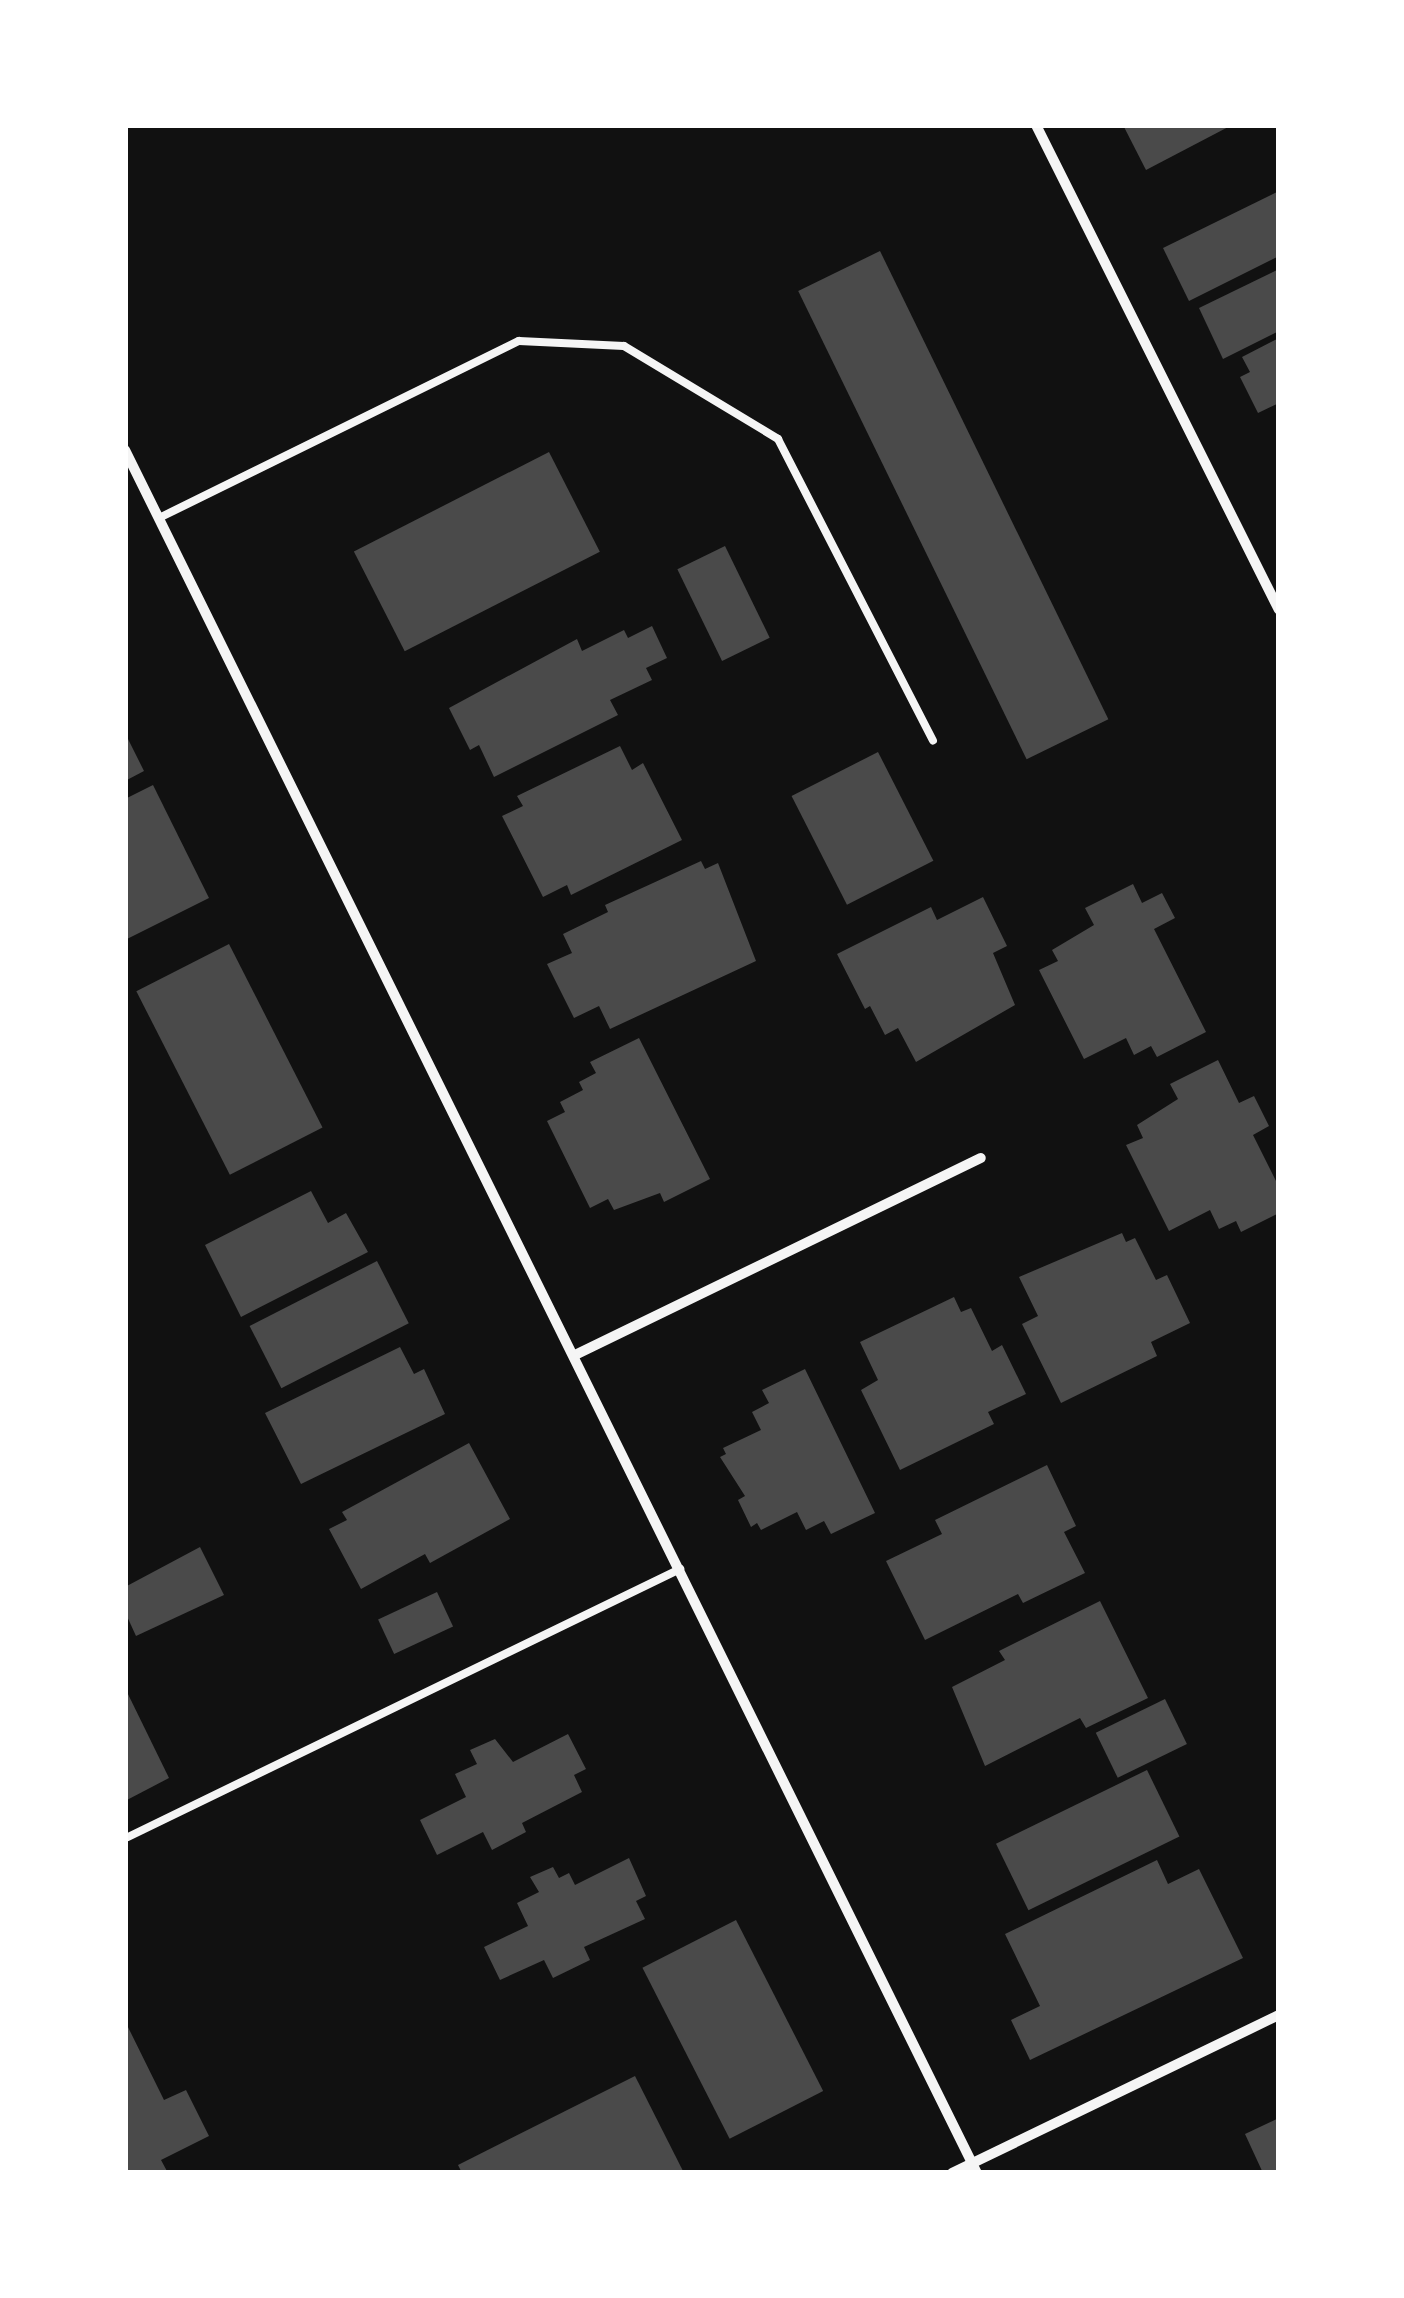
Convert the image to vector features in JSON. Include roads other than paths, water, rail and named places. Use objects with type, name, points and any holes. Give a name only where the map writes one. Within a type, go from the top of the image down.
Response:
[{"type":"street","points":[[1036,125],[1279,610]]},
{"type":"street","points":[[125,450],[975,2168]]},
{"type":"street","points":[[575,1356],[981,1158]]},
{"type":"street","points":[[952,2173],[975,2168],[1279,2014]]},
{"type":"lane","points":[[159,518],[519,340],[624,346],[778,439],[933,740]]},
{"type":"lane","points":[[128,1837],[680,1569]]}]
